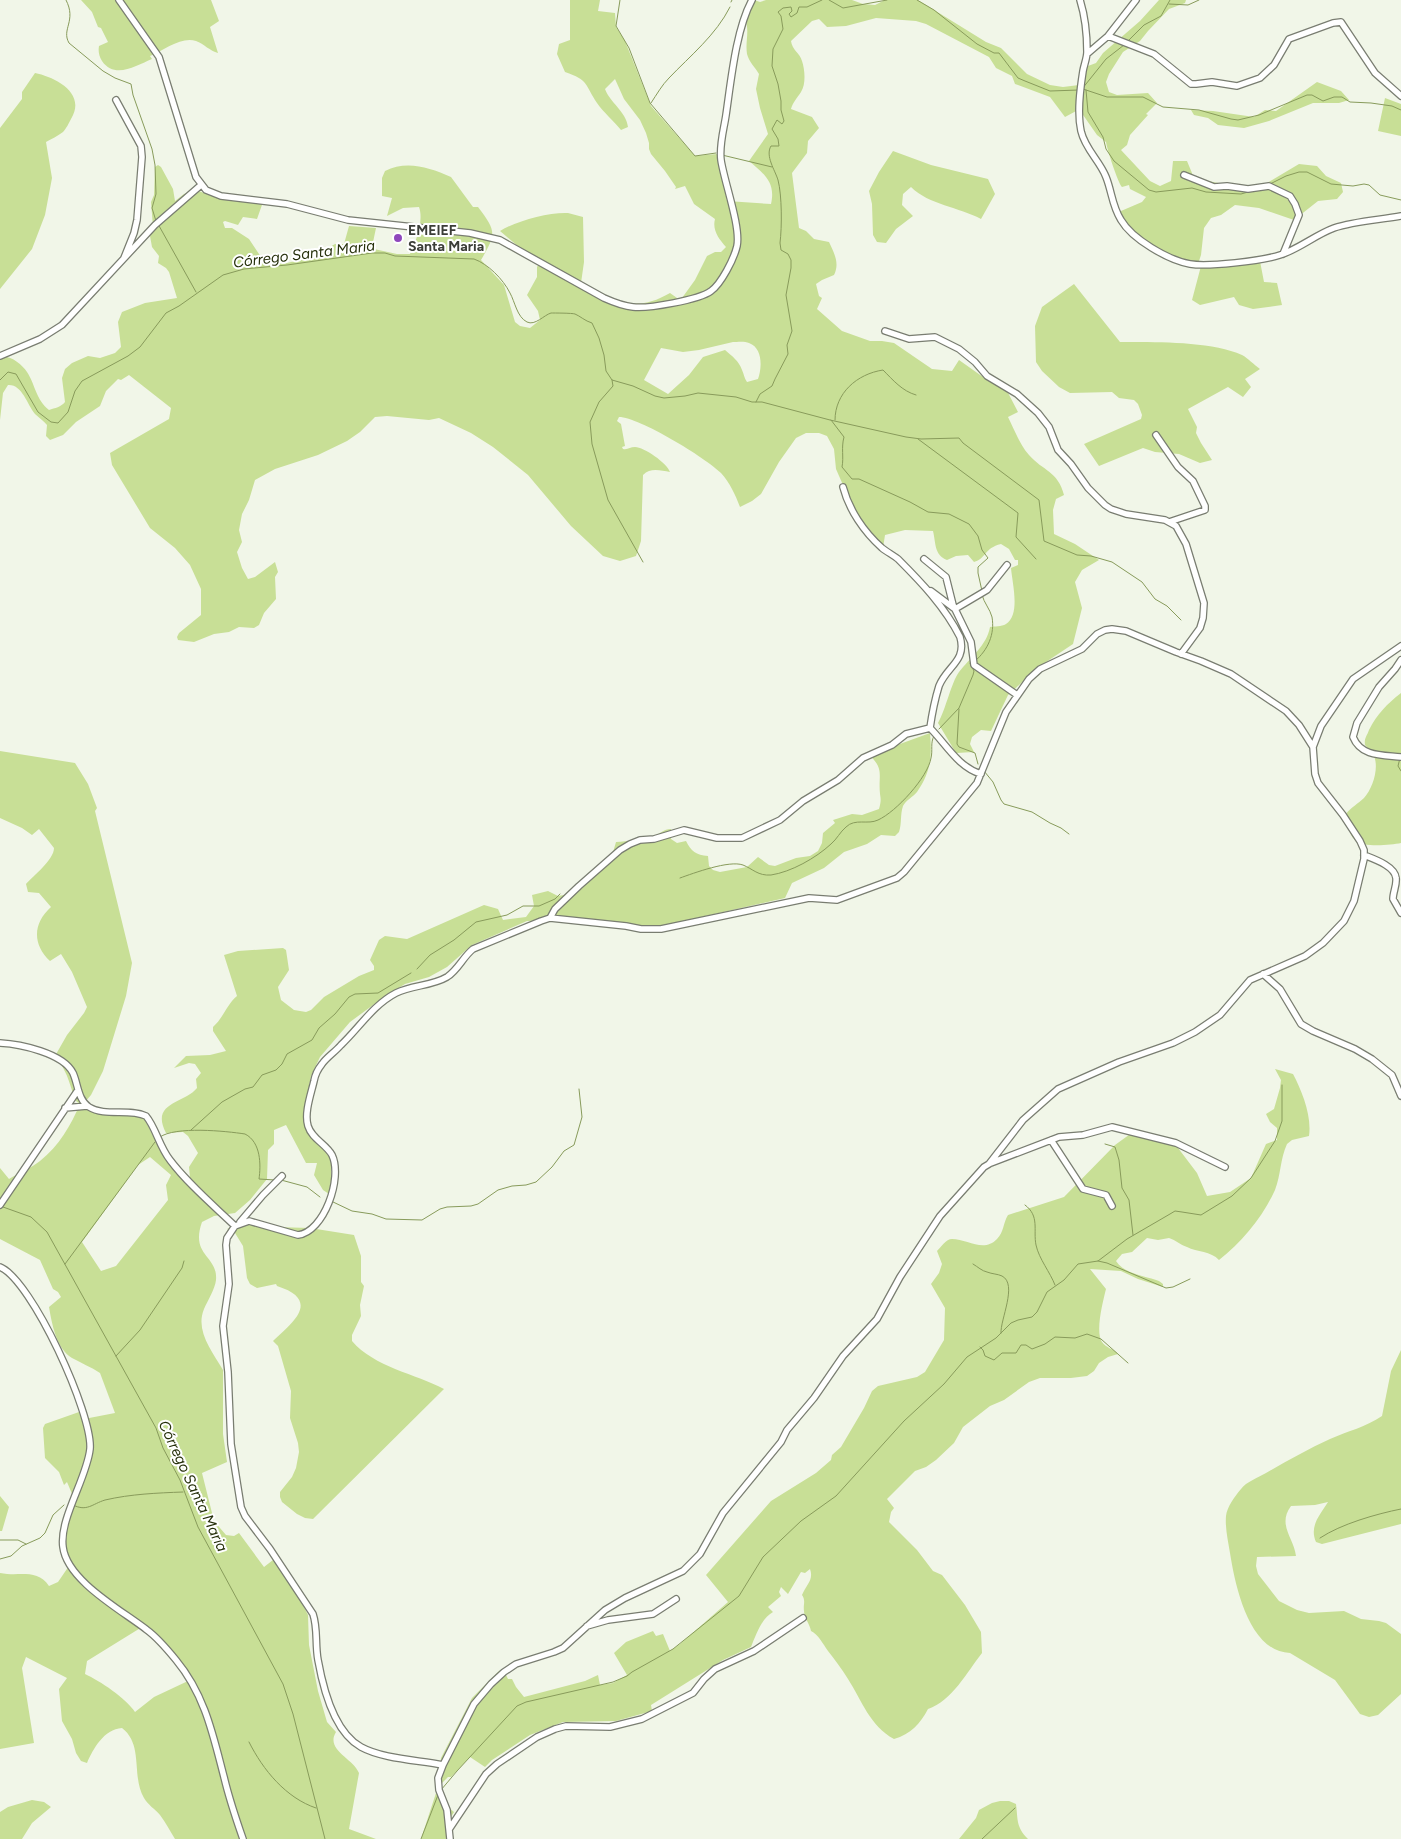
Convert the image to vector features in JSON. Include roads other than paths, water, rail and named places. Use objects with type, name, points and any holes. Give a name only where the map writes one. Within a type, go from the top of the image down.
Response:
[{"type":"street","points":[[119,0],[159,58],[196,177],[206,190],[218,195],[286,204],[348,220],[470,233],[500,240],[604,298],[627,306],[645,307],[700,296],[711,291],[718,285],[737,244],[736,227],[722,169],[720,148],[736,51],[748,7],[752,0]]},
{"type":"street","points":[[1080,0],[1083,11],[1087,54],[1079,113],[1082,136],[1105,174],[1113,203],[1120,219],[1133,234],[1160,252],[1190,264],[1204,265],[1270,258],[1283,254],[1334,228],[1401,216]]},
{"type":"street","points":[[1087,54],[1108,36],[1136,0]]},
{"type":"street","points":[[1108,36],[1154,54],[1191,84],[1212,82],[1238,86],[1264,76],[1276,63],[1288,39],[1341,22],[1375,73],[1401,96]]},
{"type":"street","points":[[116,100],[141,146],[142,157],[137,220],[134,233],[122,262]]},
{"type":"street","points":[[1184,174],[1214,187],[1225,186],[1248,189],[1269,186],[1290,196],[1296,204],[1299,214],[1283,254]]},
{"type":"street","points":[[0,356],[40,339],[62,325],[155,225],[201,185]]},
{"type":"street","points":[[885,331],[909,339],[935,337],[959,349],[975,362],[986,376],[1016,394],[1046,421],[1060,453],[1071,464],[1088,488],[1111,509],[1126,514],[1170,522],[1205,510],[1194,481],[1178,467],[1156,435]]},
{"type":"street","points":[[843,487],[846,500],[858,520],[881,547],[897,558],[927,588],[958,633],[962,644],[960,657],[940,685],[930,728]]},
{"type":"street","points":[[1170,522],[1178,530],[1186,544],[1204,603],[1200,628],[1181,654]]},
{"type":"street","points":[[924,559],[946,577],[955,609],[971,642],[974,665],[1017,695]]},
{"type":"street","points":[[955,609],[987,590],[1007,565]]},
{"type":"street","points":[[927,588],[955,609]]},
{"type":"street","points":[[235,1225],[252,1222],[298,1235],[309,1232],[318,1221],[333,1191],[335,1169],[331,1153],[308,1126],[308,1110],[315,1077],[322,1063],[339,1048],[375,1008],[396,993],[447,976],[473,950],[511,932],[550,918],[641,929],[662,929],[809,898],[837,900],[885,883],[900,875],[973,789],[981,774],[1003,718],[1017,695],[1035,672],[1077,652],[1097,634],[1112,629],[1126,631],[1222,669],[1271,700],[1293,718],[1313,747]]},
{"type":"street","points":[[450,1839],[447,1810],[439,1790],[438,1778],[474,1704],[491,1684],[516,1664],[563,1648],[605,1610],[675,1575],[695,1560],[710,1538],[723,1513],[781,1442],[787,1430],[814,1398],[844,1356],[877,1319],[900,1277],[940,1216],[989,1164],[1023,1120],[1058,1089],[1119,1062],[1173,1043],[1195,1032],[1220,1015],[1250,980],[1299,959],[1318,947],[1344,921],[1354,901],[1364,854],[1360,841],[1318,783],[1315,774],[1313,747],[1321,726],[1353,679],[1401,646]]},
{"type":"street","points":[[1401,660],[1379,688],[1357,723],[1352,737],[1366,753],[1401,758]]},
{"type":"street","points":[[930,728],[960,763],[981,774]]},
{"type":"street","points":[[550,918],[555,909],[579,886],[620,850],[630,844],[684,830],[717,838],[742,838],[780,820],[800,803],[838,780],[863,758],[892,745],[906,734],[930,728]]},
{"type":"street","points":[[1364,854],[1394,872],[1396,880],[1393,899],[1401,913]]},
{"type":"street","points":[[1264,974],[1280,990],[1301,1024],[1372,1059],[1392,1075],[1401,1096]]},
{"type":"street","points":[[0,1043],[20,1046],[57,1058],[70,1068],[78,1090],[88,1106]]},
{"type":"street","points":[[1,1203],[78,1090]]},
{"type":"street","points":[[65,1108],[88,1106],[102,1111],[146,1116],[162,1148],[181,1174],[235,1225]]},
{"type":"street","points":[[989,1164],[1051,1140],[1066,1136],[1083,1135],[1114,1127],[1176,1143],[1225,1168]]},
{"type":"street","points":[[1051,1140],[1083,1189],[1106,1195],[1112,1206]]},
{"type":"street","points":[[282,1176],[263,1195],[242,1221],[235,1225],[226,1241],[229,1284],[223,1322],[228,1372],[231,1444],[242,1510],[313,1614],[320,1669],[332,1710],[343,1731],[352,1741],[373,1752],[443,1765]]},
{"type":"street","points":[[0,1267],[19,1282],[35,1307],[71,1380],[88,1429],[89,1456],[62,1535],[64,1553],[82,1580],[104,1600],[154,1636],[190,1678],[208,1716],[243,1839]]},
{"type":"street","points":[[585,1627],[608,1620],[653,1614],[676,1599]]},
{"type":"street","points":[[450,1828],[486,1774],[497,1764],[537,1737],[566,1726],[610,1728],[642,1719],[693,1693],[715,1669],[754,1651],[803,1618]]},
{"type":"waterway","points":[[66,0],[70,14],[67,33],[69,43],[103,71],[131,84],[152,149],[155,165],[156,194],[152,208],[156,221]]},
{"type":"waterway","points":[[620,0],[616,26],[629,48],[650,103],[695,156],[716,153]]},
{"type":"waterway","name":"Córrego Santa Maria","points":[[756,402],[760,394],[772,386],[788,354],[787,345],[792,331],[786,295],[791,260],[788,254],[781,250],[780,194],[778,180],[769,154],[771,146],[779,146],[778,139],[772,129],[777,120],[782,124],[784,121],[778,84],[772,66],[773,49],[783,29],[781,16],[778,12],[783,8],[791,7],[792,11],[789,14],[791,17],[797,13],[799,7],[807,7],[822,0]]},
{"type":"waterway","points":[[829,0],[843,8],[887,0]]},
{"type":"waterway","points":[[917,0],[934,10],[977,44],[994,53],[999,53],[1018,78],[1050,91],[1079,90]]},
{"type":"waterway","points":[[1127,42],[1144,25],[1161,16],[1170,0]]},
{"type":"waterway","points":[[1169,4],[1188,5],[1199,0]]},
{"type":"waterway","points":[[651,103],[666,81],[718,27],[730,7]]},
{"type":"waterway","points":[[1082,89],[1106,59],[1124,45]]},
{"type":"waterway","points":[[1083,89],[1107,97],[1143,97],[1163,107],[1199,110],[1238,120],[1259,115],[1307,95],[1312,95],[1323,101],[1334,97],[1342,97],[1350,102],[1392,106],[1401,110]]},
{"type":"waterway","points":[[1086,90],[1088,112],[1103,137],[1106,149],[1114,161],[1149,190],[1156,192],[1192,188],[1206,192],[1241,194],[1248,192]]},
{"type":"waterway","points":[[722,155],[772,167]]},
{"type":"waterway","points":[[1270,184],[1286,176],[1307,172],[1331,184],[1369,185],[1380,195],[1401,200]]},
{"type":"waterway","points":[[158,224],[196,292]]},
{"type":"waterway","name":"Córrego Santa Maria","points":[[0,380],[8,372],[16,374],[38,412],[51,422],[58,423],[68,412],[75,391],[82,381],[128,356],[140,347],[166,313],[223,275],[244,269],[372,253],[385,253],[395,256],[474,259],[485,264],[499,277],[510,293],[519,313],[527,322],[533,323],[551,313],[559,313],[575,314],[592,323],[604,355],[606,371],[612,380],[633,386],[655,396],[664,398],[698,393],[736,397],[906,437],[921,439],[959,438],[963,443],[1039,500],[1044,541],[1077,555],[1091,556],[1112,562],[1142,582],[1155,599],[1167,606],[1181,620]]},
{"type":"waterway","points":[[835,420],[836,410],[843,393],[856,380],[873,372],[883,370],[902,388],[916,395]]},
{"type":"waterway","points":[[612,380],[613,386],[599,402],[590,422],[592,444],[608,500],[643,562]]},
{"type":"waterway","points":[[831,420],[844,437],[842,467],[852,479],[859,479],[928,512],[949,514],[969,524],[978,536],[982,550],[988,558],[978,567],[982,591]]},
{"type":"waterway","points":[[918,439],[1018,513],[1016,537],[1036,559]]},
{"type":"waterway","points":[[975,661],[984,652],[990,641],[993,623],[990,611],[982,595]]},
{"type":"waterway","points":[[939,729],[959,708],[973,675],[974,671],[970,663],[972,663]]},
{"type":"waterway","points":[[959,709],[957,744],[959,747],[975,753],[978,764]]},
{"type":"waterway","points":[[680,878],[729,864],[743,865],[766,875],[787,871],[803,864],[825,849],[850,824],[878,820],[902,802],[918,784],[929,766],[934,736]]},
{"type":"waterway","points":[[1400,758],[1398,766],[1401,771]]},
{"type":"waterway","points":[[984,771],[993,782],[1004,804],[1032,812],[1069,834]]},
{"type":"waterway","points":[[417,969],[430,955],[454,940],[476,922],[507,915],[523,906],[539,906],[555,899],[560,894]]},
{"type":"waterway","points":[[191,1130],[222,1102],[245,1089],[253,1087],[262,1075],[276,1070],[282,1064],[287,1054],[312,1040],[319,1028],[335,1014],[349,997],[355,994],[378,993],[411,973]]},
{"type":"waterway","points":[[441,1790],[517,1706],[526,1702],[613,1682],[627,1676],[673,1649],[739,1596],[763,1557],[801,1521],[836,1496],[904,1421],[944,1384],[967,1357],[996,1338],[1011,1323],[1032,1317],[1037,1312],[1047,1292],[1064,1280],[1078,1264],[1098,1261],[1127,1239],[1175,1211],[1201,1215],[1232,1196],[1251,1178],[1275,1141],[1282,1121],[1282,1085]]},
{"type":"waterway","points":[[331,1201],[352,1211],[372,1214],[386,1219],[422,1220],[440,1209],[471,1206],[478,1204],[498,1190],[536,1182],[552,1167],[564,1151],[574,1145],[582,1117],[579,1089]]},
{"type":"waterway","points":[[160,1137],[177,1131],[188,1130],[245,1134],[254,1142],[259,1154],[259,1179],[275,1180]]},
{"type":"waterway","points":[[65,1264],[155,1142]]},
{"type":"waterway","points":[[1105,1144],[1115,1147],[1119,1160],[1122,1188],[1129,1200],[1133,1235]]},
{"type":"waterway","points":[[281,1180],[307,1187],[320,1197]]},
{"type":"waterway","points":[[1025,1205],[1033,1214],[1037,1250],[1055,1285]]},
{"type":"waterway","name":"Córrego Santa Maria","points":[[3,1207],[31,1217],[47,1232],[156,1428],[163,1448],[180,1480],[198,1527],[283,1684],[293,1714],[325,1839]]},
{"type":"waterway","points":[[116,1356],[140,1330],[182,1268],[184,1261]]},
{"type":"waterway","points":[[1098,1261],[1166,1288],[1173,1287],[1190,1279]]},
{"type":"waterway","points":[[973,1264],[982,1270],[1002,1276],[1007,1280],[1007,1303],[1001,1333]]},
{"type":"waterway","points":[[980,1347],[985,1356],[994,1360],[1002,1353],[1016,1353],[1021,1345],[1026,1345],[1032,1349],[1045,1344],[1055,1337],[1075,1338],[1087,1334],[1101,1339],[1128,1363]]},
{"type":"waterway","points":[[73,1505],[86,1508],[105,1500],[124,1496],[183,1492]]},
{"type":"waterway","points":[[0,1559],[11,1556],[22,1546],[40,1538],[45,1533],[53,1515],[64,1505]]},
{"type":"waterway","points":[[1320,1538],[1338,1528],[1359,1520],[1401,1509]]},
{"type":"waterway","points":[[0,1540],[18,1540],[26,1544]]},
{"type":"waterway","points":[[249,1742],[261,1763],[276,1782],[295,1797],[316,1808]]},
{"type":"waterway","points":[[421,1839],[438,1795]]},
{"type":"waterway","points":[[982,1839],[1015,1808]]},
{"type":"place","name":"EMEIEF Santa Maria","points":[[398,238]]}]
